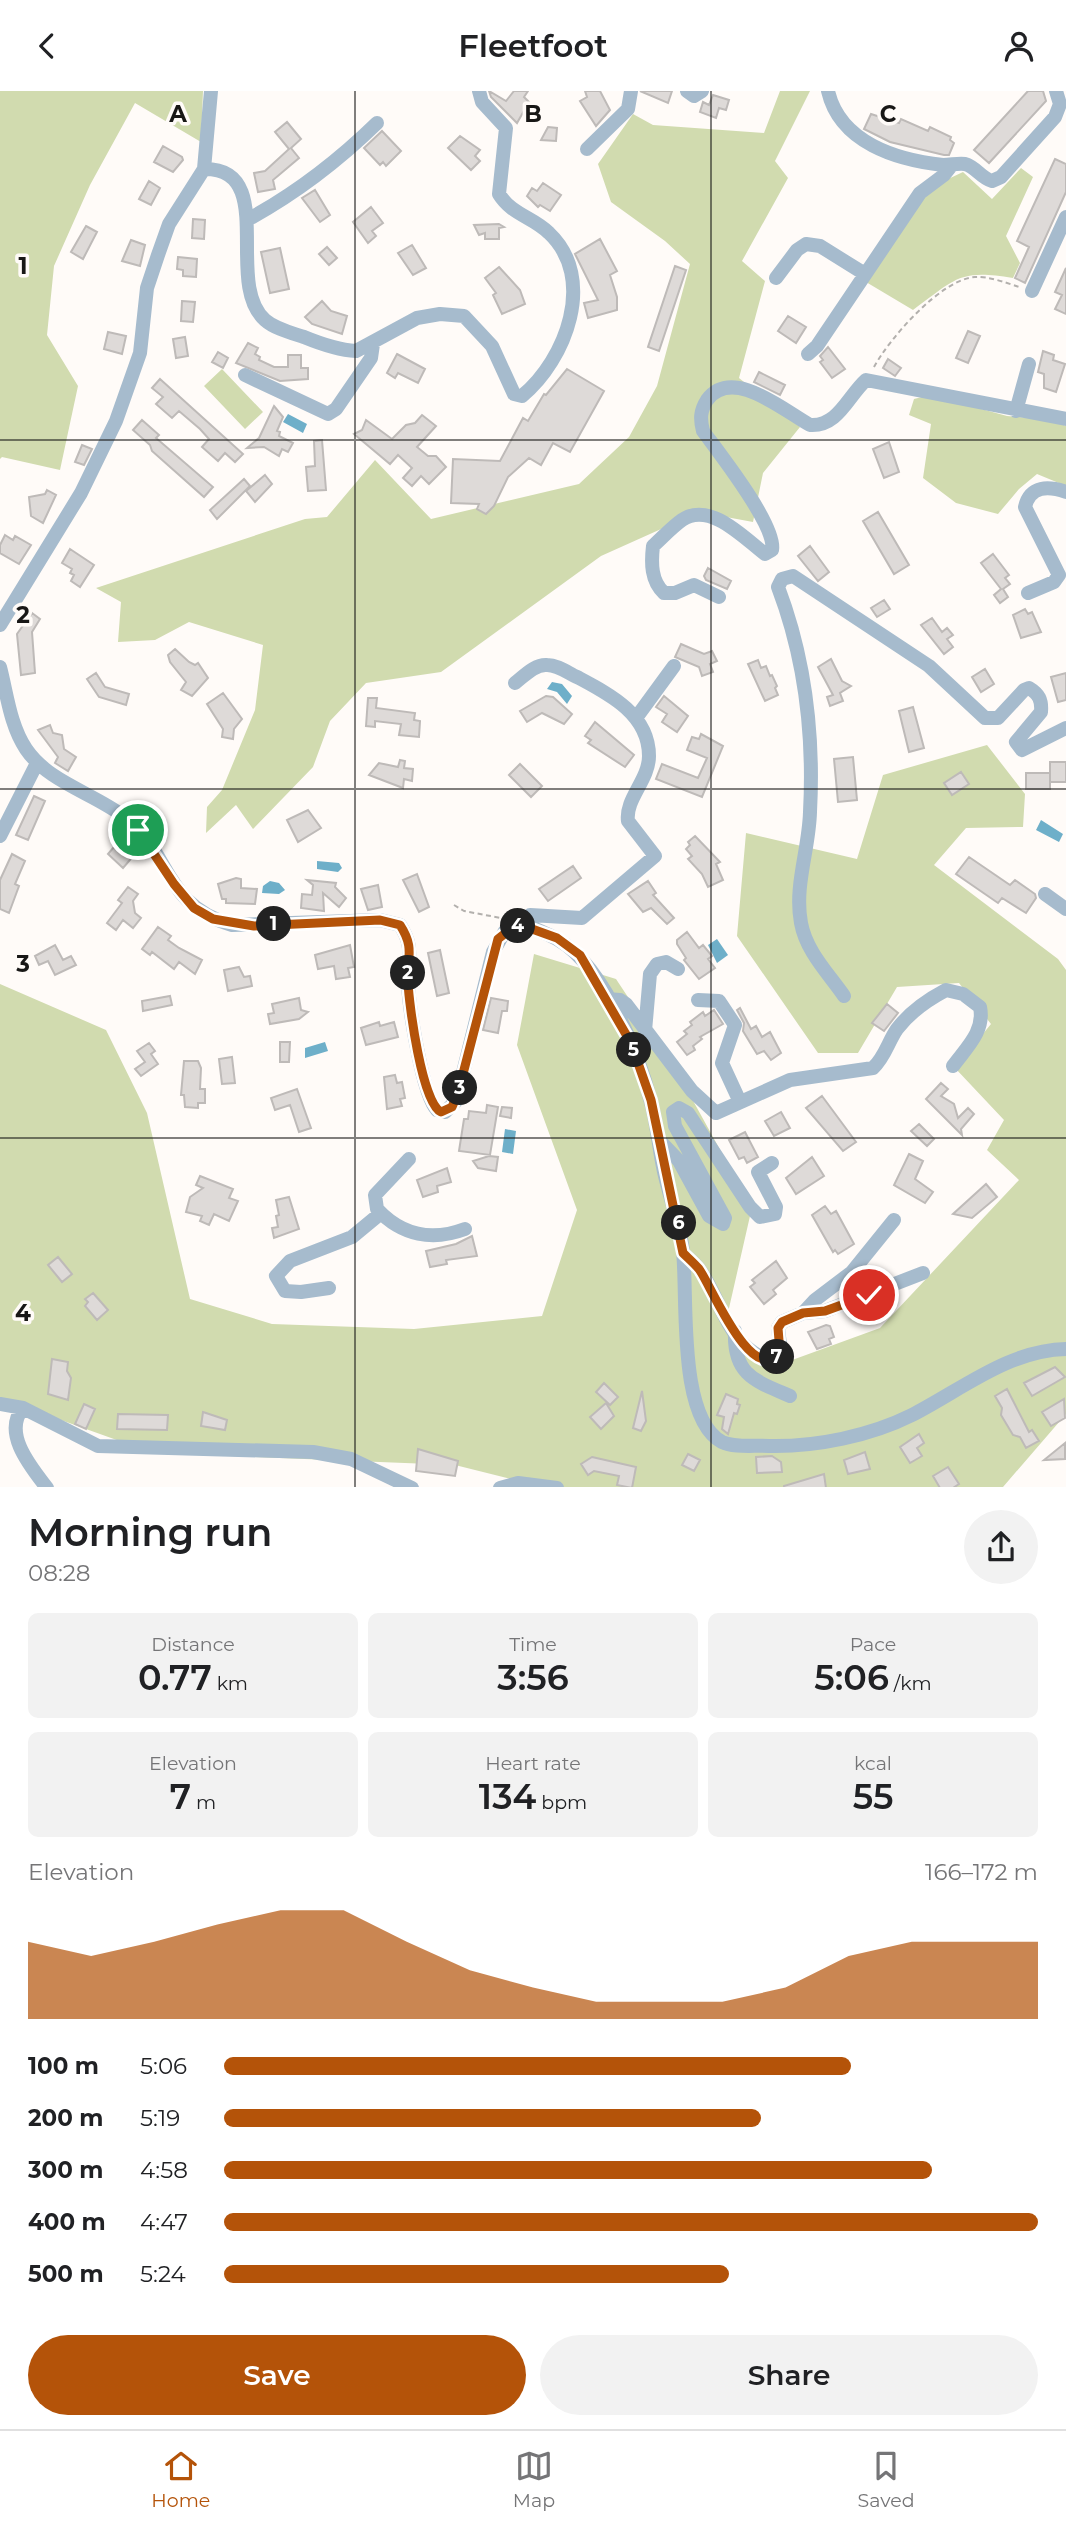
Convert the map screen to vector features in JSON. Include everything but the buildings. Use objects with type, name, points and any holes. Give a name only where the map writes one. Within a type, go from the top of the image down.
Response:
[{"type":"street","points":[[0,625],[81,493],[116,421],[140,353],[147,288],[158,255],[169,224],[204,169],[211,91]]},
{"type":"street","points":[[204,169],[228,174],[240,186],[247,220],[245,253],[248,288],[254,306],[265,321],[346,351],[362,350],[416,318],[440,314],[464,316],[492,346],[514,394],[522,395],[534,386],[568,329],[573,308],[570,266],[550,233],[516,213],[499,194],[506,128],[482,102],[479,91]]},
{"type":"street","points":[[587,149],[628,109],[631,91]]},
{"type":"street","points":[[687,91],[694,96],[702,91]]},
{"type":"street","points":[[828,91],[854,135],[863,142],[902,157],[952,165],[962,163],[992,181],[1000,177],[1060,110],[1056,91]]},
{"type":"street","points":[[247,220],[275,205],[334,162],[377,123]]},
{"type":"street","points":[[808,354],[920,193],[944,175],[952,165]]},
{"type":"street","points":[[1032,291],[1066,217]]},
{"type":"street","points":[[776,278],[797,250],[806,244],[820,246],[865,274]]},
{"type":"street","points":[[245,375],[328,414],[337,409],[372,358],[373,344]]},
{"type":"street","points":[[1016,411],[1029,364]]},
{"type":"street","points":[[719,597],[694,585],[675,593],[664,593],[657,587],[651,566],[653,546],[684,518],[701,513],[720,521],[765,554],[772,550],[773,544],[765,524],[703,431],[699,418],[713,393],[725,385],[741,386],[810,425],[821,426],[832,420],[853,391],[866,380],[1066,419]]},
{"type":"street","points":[[1028,593],[1054,582],[1059,575],[1026,507],[1026,501],[1038,489],[1045,487],[1066,492]]},
{"type":"street","points":[[844,996],[809,948],[801,925],[799,896],[810,813],[805,687],[778,587],[782,579],[793,576],[845,608],[940,675],[985,718],[998,718],[1024,690],[1029,688],[1036,692],[1040,699],[1041,712],[1016,742],[1022,750],[1066,728]]},
{"type":"street","points":[[0,667],[18,736],[37,763],[125,817],[138,830],[187,900],[213,919],[254,926],[380,920],[400,925],[409,939],[408,983],[426,1087],[433,1107],[441,1112],[448,1110],[456,1101],[498,939],[530,915],[574,919],[588,915],[655,856],[628,821],[629,809],[644,779],[649,757],[647,741],[636,718],[607,693],[556,667],[539,666],[515,683]]},
{"type":"street","points":[[636,718],[674,666]]},
{"type":"street","points":[[0,836],[37,763]]},
{"type":"street","points":[[1045,894],[1066,909]]},
{"type":"street","points":[[517,926],[571,946],[588,966],[631,1043],[651,1100],[683,1253],[691,1388],[710,1433],[724,1443],[780,1446],[855,1435],[912,1415],[970,1381],[1021,1358],[1036,1352],[1066,1349]]},
{"type":"street","points":[[645,1031],[650,974],[657,964],[666,962],[678,969]]},
{"type":"street","points":[[607,999],[624,1002],[711,1111],[721,1113],[790,1080],[873,1068],[905,1021],[921,1004],[946,990],[963,994],[980,1007],[983,1020],[976,1035],[953,1066]]},
{"type":"street","points":[[698,1000],[719,1002],[735,1025],[722,1063],[740,1102]]},
{"type":"street","points":[[660,1141],[678,1161],[709,1216],[723,1224],[725,1218],[675,1126],[673,1112],[679,1108],[688,1113],[750,1207],[760,1217],[775,1214],[776,1207],[758,1173],[772,1163]]},
{"type":"street","points":[[409,1159],[375,1195],[381,1213],[404,1228],[436,1238],[466,1229]]},
{"type":"street","points":[[329,1288],[285,1291],[276,1276],[290,1261],[352,1237],[381,1213]]},
{"type":"street","points":[[803,1313],[815,1300],[852,1272],[894,1220]]},
{"type":"street","points":[[683,1253],[700,1269],[723,1317],[760,1357],[769,1360],[780,1353],[778,1328],[782,1322],[803,1313],[825,1311],[923,1273]]},
{"type":"street","points":[[735,1331],[734,1351],[742,1369],[757,1381],[790,1396]]},
{"type":"street","points":[[0,1404],[23,1408],[99,1446],[313,1452],[351,1459],[412,1487]]},
{"type":"street","points":[[23,1408],[14,1427],[19,1445],[47,1487]]},
{"type":"street","points":[[500,1487],[518,1483],[557,1487]]},
{"type":"path","points":[[866,380],[899,329],[924,306],[960,282],[975,277],[1032,291]]},
{"type":"path","points":[[454,905],[464,911],[506,919],[517,926]]},
{"type":"green space","points":[[0,91],[203,91],[201,142],[135,103],[90,185],[54,266],[47,335],[78,386],[60,470],[2,457],[0,459]]},
{"type":"green space","points":[[780,91],[810,91],[775,161],[788,178],[742,261],[765,281],[739,378],[800,427],[763,473],[753,522],[699,512],[601,556],[441,672],[366,683],[330,721],[313,767],[253,829],[236,805],[206,833],[207,807],[222,790],[255,710],[263,645],[189,622],[155,640],[118,642],[121,602],[96,588],[305,519],[327,517],[375,460],[431,519],[579,484],[629,437],[657,386],[690,264],[665,241],[611,202],[598,164],[633,114],[653,125],[764,133]]},
{"type":"green space","points":[[1021,168],[1033,177],[1006,236],[1020,263],[1013,278],[980,275],[958,279],[913,310],[866,282],[929,188],[963,172],[992,199]]},
{"type":"green space","points":[[222,369],[263,412],[245,429],[204,386]]},
{"type":"green space","points":[[930,395],[1007,416],[1052,420],[1066,426],[1066,486],[1037,474],[1019,489],[998,514],[956,503],[923,478],[931,424],[909,415],[914,399]]},
{"type":"green space","points":[[987,745],[1025,794],[1023,827],[966,828],[934,865],[1058,959],[1066,970],[1066,1414],[1003,1487],[543,1487],[455,1465],[153,1453],[19,1405],[0,1408],[0,984],[106,1030],[147,1113],[190,1299],[272,1324],[414,1329],[542,1316],[577,1210],[517,1045],[534,954],[616,979],[675,1068],[740,1186],[750,1216],[727,1317],[773,1367],[880,1328],[1019,1180],[987,1150],[1004,1120],[955,1068],[991,1024],[959,983],[897,987],[858,1053],[818,1053],[737,936],[746,833],[857,859],[883,775]]},
{"type":"water","points":[[288,414],[307,424],[303,433],[283,422]]},
{"type":"water","points":[[552,682],[562,684],[572,696],[567,704],[557,692],[547,689]]},
{"type":"water","points":[[1041,820],[1063,834],[1059,842],[1036,830]]},
{"type":"water","points":[[317,861],[339,863],[342,868],[338,872],[317,869]]},
{"type":"water","points":[[270,881],[279,883],[285,890],[279,894],[262,893],[263,886]]},
{"type":"water","points":[[717,939],[728,955],[717,963],[708,945]]},
{"type":"water","points":[[325,1042],[328,1051],[305,1058],[305,1048]]},
{"type":"water","points":[[505,1129],[516,1131],[513,1154],[502,1152]]},
{"type":"route","points":[[138,830],[174,884],[194,908],[213,919],[232,925],[254,926],[380,920],[400,925],[409,939],[411,950],[408,983],[426,1087],[433,1107],[441,1112],[448,1110],[456,1101],[498,939],[505,931],[521,925],[571,946],[588,966],[631,1043],[651,1100],[665,1178],[679,1222],[683,1253],[700,1269],[723,1317],[743,1342],[760,1357],[769,1360],[780,1353],[778,1328],[782,1322],[803,1313],[825,1311],[869,1295]]}]
